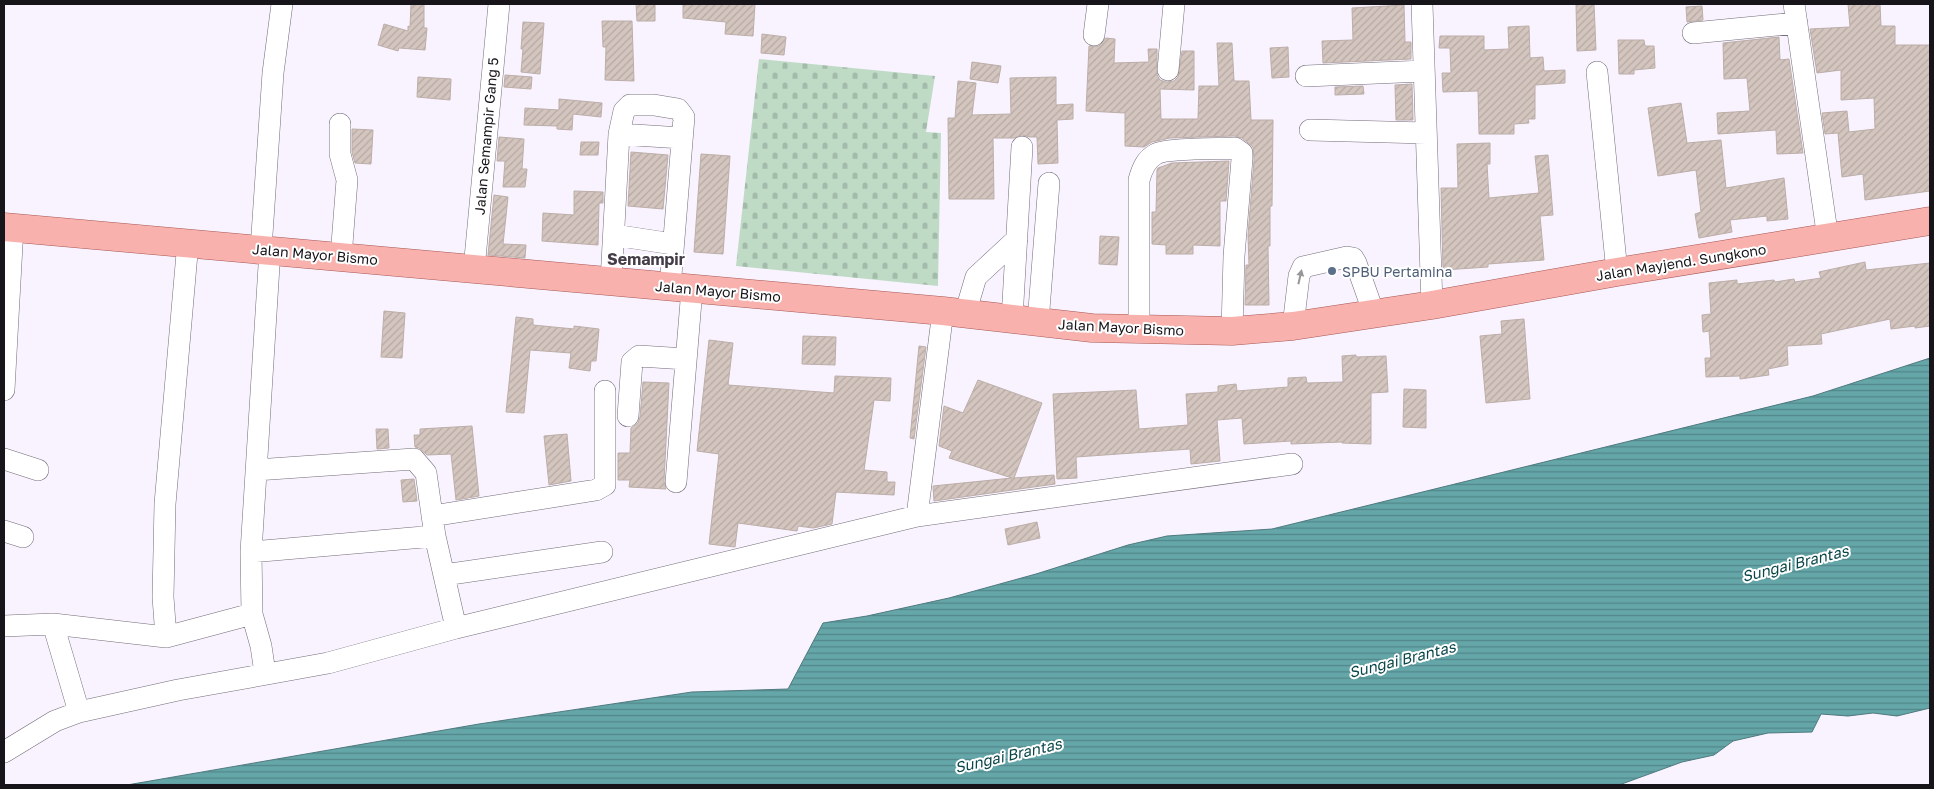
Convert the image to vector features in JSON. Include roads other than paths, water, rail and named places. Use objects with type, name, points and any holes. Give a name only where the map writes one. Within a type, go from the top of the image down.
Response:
[{"type":"main road","name":"Jalan Mayjend. Sungkono","points":[[1432,305],[1617,272],[1930,221]]},
{"type":"main road","name":"Jalan Mayor Bismo","points":[[8,227],[954,312],[1092,328],[1232,331],[1293,326],[1432,305]]},
{"type":"street","points":[[265,673],[261,646],[252,614],[251,552],[273,73],[282,4]]},
{"type":"street","name":"Jalan Semampir Gang 5","points":[[474,269],[499,4]]},
{"type":"street","points":[[1094,35],[1098,4]]},
{"type":"street","points":[[1168,70],[1174,4]]},
{"type":"street","points":[[1422,4],[1432,305]]},
{"type":"street","points":[[1693,33],[1796,13],[1828,239]]},
{"type":"street","points":[[1306,76],[1424,71]]},
{"type":"street","points":[[1597,72],[1617,272]]},
{"type":"street","points":[[611,282],[619,134],[624,111],[630,105],[654,105],[678,109],[684,116],[673,244],[681,288],[686,359],[676,482]]},
{"type":"street","points":[[340,124],[340,154],[347,180],[341,257]]},
{"type":"street","points":[[1310,130],[1426,134]]},
{"type":"street","points":[[619,134],[682,138]]},
{"type":"street","points":[[1022,147],[1017,238],[1025,320]]},
{"type":"street","points":[[1139,329],[1139,180],[1142,169],[1150,159],[1162,152],[1235,148],[1242,153],[1242,159],[1234,256],[1232,331]]},
{"type":"street","points":[[1025,320],[1049,183]]},
{"type":"street","points":[[4,390],[8,227]]},
{"type":"street","points":[[614,235],[673,244]]},
{"type":"street","points":[[917,516],[954,312],[976,277],[1017,238]]},
{"type":"street","points":[[166,636],[163,597],[165,504],[188,242]]},
{"type":"street","points":[[1293,326],[1299,276],[1303,267],[1348,257],[1352,258],[1356,263],[1374,314]]},
{"type":"street","points":[[628,416],[632,362],[635,358],[639,356],[686,359]]},
{"type":"street","points":[[251,552],[433,526],[596,490],[605,485],[605,391]]},
{"type":"street","points":[[4,459],[38,470]]},
{"type":"street","points":[[256,470],[414,459],[426,473],[433,526],[456,628]]},
{"type":"street","points":[[4,752],[55,721],[79,712],[178,690],[328,663],[456,628],[917,516],[1292,464]]},
{"type":"street","points":[[444,575],[602,552]]},
{"type":"street","points":[[4,626],[53,624],[166,636],[252,614]]},
{"type":"street","points":[[53,624],[79,712]]},
{"type":"water","name":"Sungai Brantas","points":[[1930,358],[1930,708],[1897,716],[1873,713],[1848,716],[1821,714],[1812,732],[1768,733],[1733,741],[1714,755],[1682,762],[1619,785],[127,785],[479,724],[692,692],[788,689],[823,623],[867,616],[949,598],[1036,574],[1128,545],[1167,536],[1272,529],[1813,396]]},
{"type":"place","name":"SPBU Pertamina","points":[[1332,271]]},
{"type":"district","name":"Semampir","points":[[646,259]]}]
